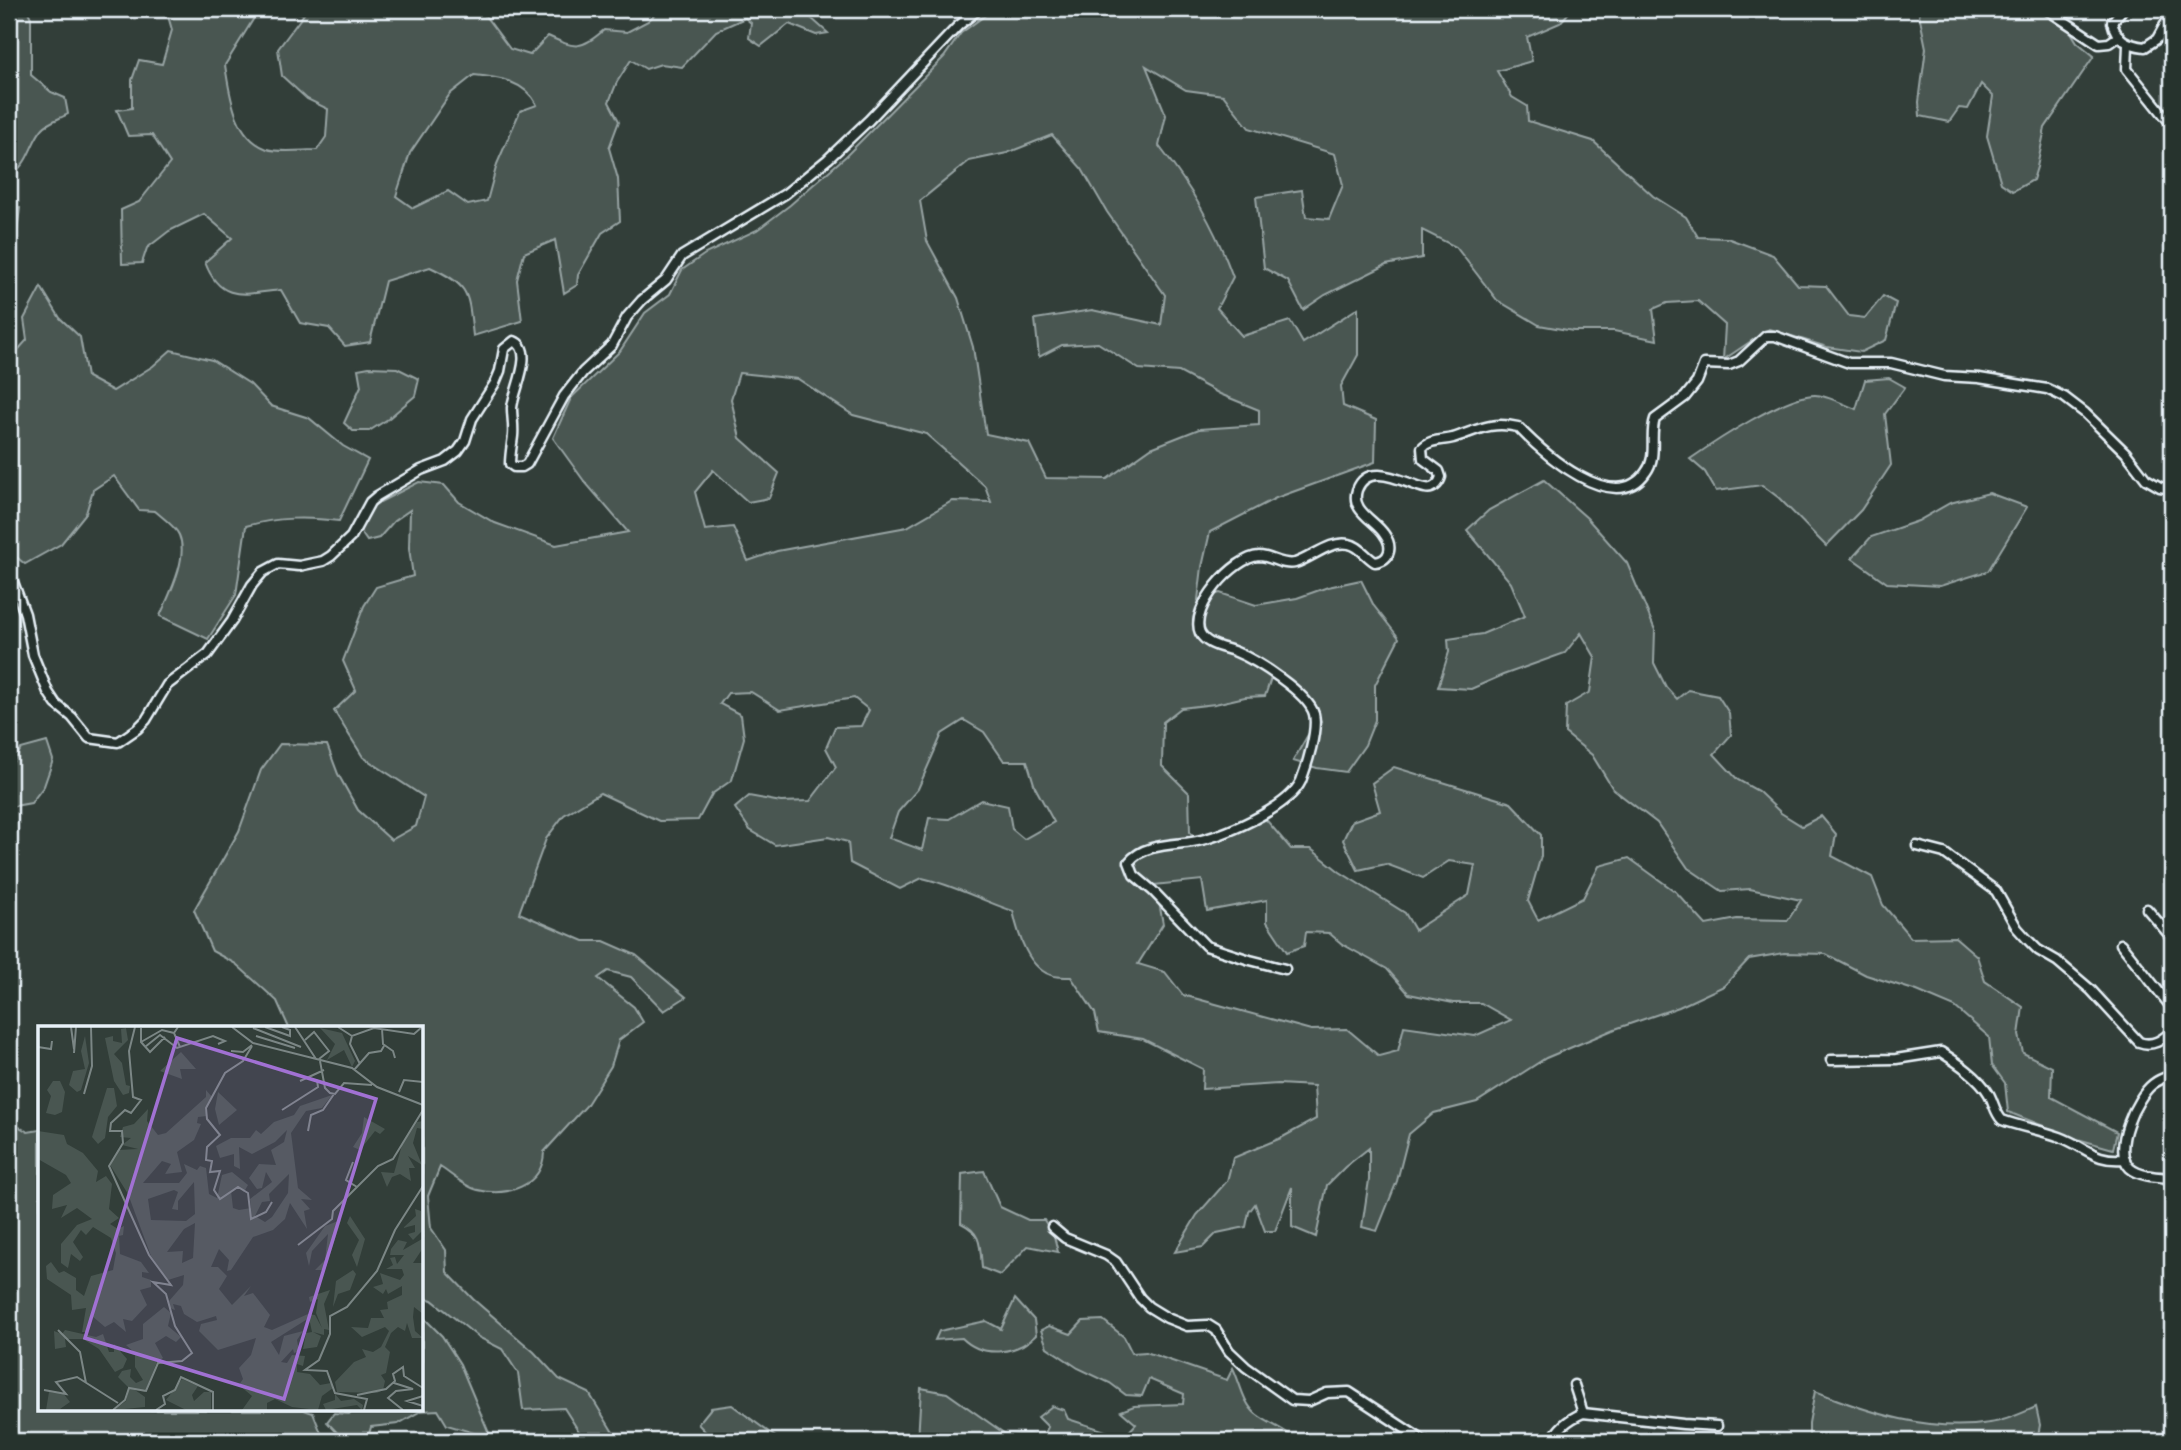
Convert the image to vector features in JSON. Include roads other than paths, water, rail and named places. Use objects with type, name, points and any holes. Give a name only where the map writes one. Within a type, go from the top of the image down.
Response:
[{"type":"street","points":[[9,571],[25,614],[33,656],[48,692],[89,738],[118,742],[146,720],[167,685],[208,654],[263,572],[278,564],[299,566],[323,561],[351,537],[370,502],[377,496],[458,452],[465,441],[472,419],[495,383],[504,349],[514,341],[522,348],[523,358],[512,408],[510,464],[522,467],[527,464],[564,396],[583,372],[612,345],[627,317],[666,280],[682,256],[785,194],[828,159],[958,26],[979,9]]},
{"type":"street","points":[[2046,9],[2099,44],[2109,43],[2119,36]]},
{"type":"street","points":[[2123,9],[2112,22],[2114,32],[2128,45],[2145,47],[2157,39],[2172,12]]},
{"type":"street","points":[[2128,45],[2127,69],[2172,125]]},
{"type":"street","points":[[1285,969],[1206,946],[1134,875],[1129,862],[1133,856],[1147,849],[1229,833],[1293,793],[1300,781],[1315,733],[1312,709],[1292,687],[1257,663],[1207,641],[1201,634],[1198,615],[1205,601],[1224,578],[1239,562],[1248,559],[1260,556],[1291,564],[1341,544],[1351,544],[1375,562],[1382,561],[1388,556],[1388,542],[1383,533],[1362,514],[1356,493],[1360,485],[1369,478],[1382,475],[1401,478],[1426,489],[1439,483],[1439,471],[1423,460],[1422,448],[1427,442],[1453,438],[1490,425],[1518,427],[1539,449],[1594,485],[1623,488],[1636,482],[1646,472],[1653,451],[1655,419],[1685,397],[1697,382],[1704,364],[1729,365],[1739,361],[1766,336],[1775,336],[1849,363],[1891,363],[1944,376],[1979,378],[2047,389],[2064,397],[2085,413],[2126,453],[2146,479],[2160,487],[2172,489]]},
{"type":"street","points":[[1917,846],[1944,853],[1996,891],[2017,928],[2027,939],[2091,990],[2139,1042],[2147,1045],[2155,1043],[2172,1031]]},
{"type":"street","points":[[2147,909],[2172,938]]},
{"type":"street","points":[[2122,944],[2172,1008]]},
{"type":"street","points":[[1831,1060],[1896,1059],[1941,1052],[1976,1078],[1989,1094],[1997,1115],[2002,1120],[2059,1136],[2078,1144],[2096,1157],[2125,1159]]},
{"type":"street","points":[[2172,1075],[2151,1085],[2138,1102],[2126,1131],[2124,1150],[2130,1168],[2140,1174],[2172,1178]]},
{"type":"street","points":[[1052,1227],[1065,1238],[1116,1262],[1140,1298],[1158,1312],[1187,1326],[1208,1325],[1216,1330],[1229,1351],[1246,1367],[1292,1400],[1309,1401],[1327,1393],[1349,1392],[1424,1441]]},
{"type":"street","points":[[1574,1385],[1583,1413]]},
{"type":"street","points":[[1552,1441],[1556,1432],[1571,1418],[1583,1413],[1717,1426]]}]
